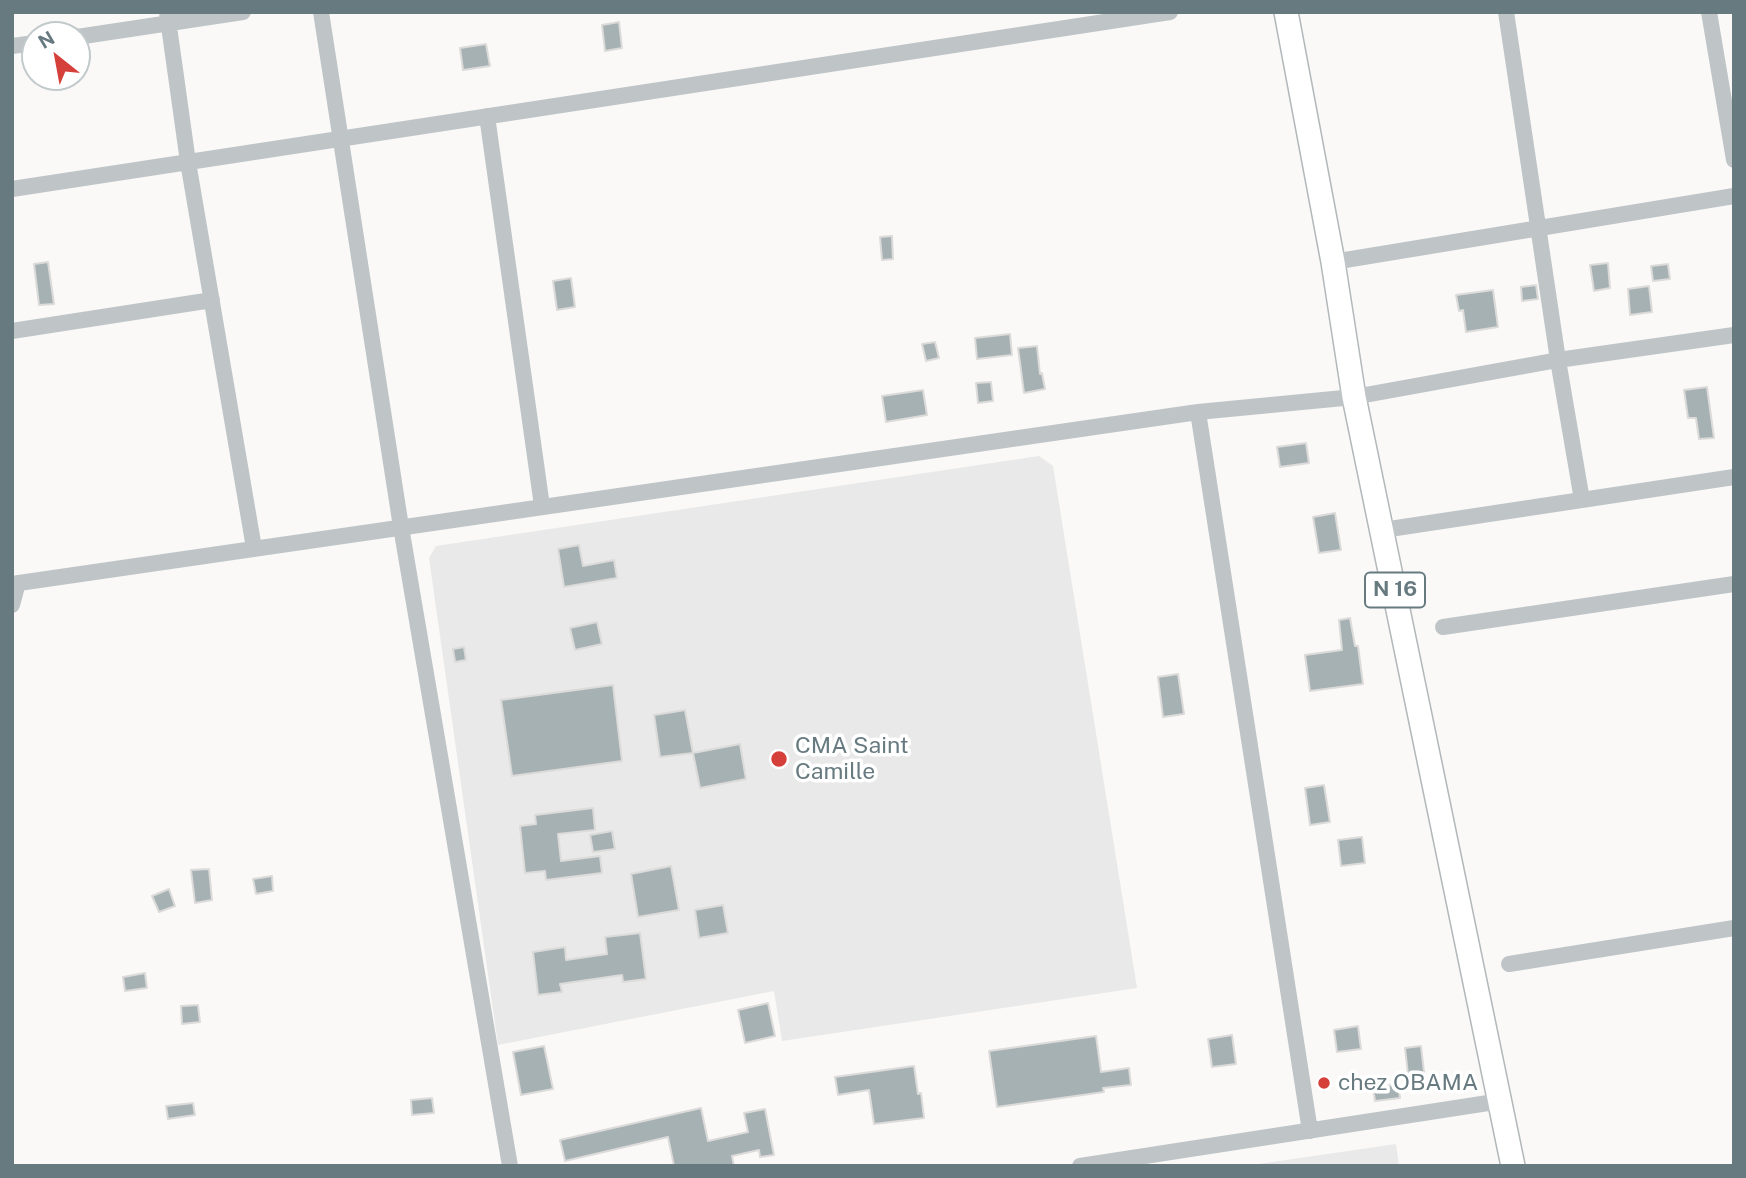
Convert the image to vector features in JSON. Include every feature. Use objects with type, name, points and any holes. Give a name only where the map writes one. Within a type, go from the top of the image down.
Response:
[{"type":"highway","name":"N 16","points":[[1286,12],[1333,262],[1354,397],[1513,1166]]},
{"type":"street","points":[[91,34],[168,18],[243,12]]},
{"type":"street","points":[[320,12],[401,527],[510,1166]]},
{"type":"street","points":[[12,189],[1170,12]]},
{"type":"street","points":[[1506,12],[1558,360],[1582,500]]},
{"type":"street","points":[[1709,12],[1734,160]]},
{"type":"street","points":[[168,18],[188,162],[254,548]]},
{"type":"street","points":[[487,116],[542,506]]},
{"type":"street","points":[[1333,262],[1734,196]]},
{"type":"street","points":[[12,331],[212,300]]},
{"type":"street","points":[[12,604],[15,584],[1198,412],[1354,397],[1558,360],[1734,335]]},
{"type":"street","points":[[1198,412],[1310,1131]]},
{"type":"street","points":[[1383,530],[1734,477]]},
{"type":"street","points":[[1443,627],[1734,584]]},
{"type":"street","points":[[1509,964],[1734,928]]},
{"type":"street","points":[[1080,1166],[1501,1101]]},
{"type":"shaded area","name":"CMA Saint Camille","points":[[1039,456],[1053,466],[1137,988],[782,1041],[774,991],[498,1045],[429,558],[436,546]]},
{"type":"shaded area","points":[[1396,1144],[1399,1166],[1245,1166]]},
{"type":"building","points":[[619,22],[622,48],[605,51],[602,25]]},
{"type":"building","points":[[486,44],[490,66],[463,70],[460,48]]},
{"type":"building","points":[[892,236],[893,259],[882,260],[880,237]]},
{"type":"building","points":[[48,262],[54,304],[39,305],[34,264]]},
{"type":"building","points":[[1608,263],[1610,288],[1594,291],[1590,265]]},
{"type":"building","points":[[1668,264],[1670,279],[1653,281],[1651,266]]},
{"type":"building","points":[[571,278],[575,307],[557,310],[553,281]]},
{"type":"building","points":[[1536,285],[1538,299],[1522,301],[1521,287]]},
{"type":"building","points":[[1649,286],[1652,312],[1630,315],[1628,289]]},
{"type":"building","points":[[1493,290],[1498,327],[1466,332],[1463,310],[1459,311],[1456,295]]},
{"type":"building","points":[[1010,334],[1012,355],[977,359],[975,338]]},
{"type":"building","points":[[935,342],[939,358],[926,361],[922,344]]},
{"type":"building","points":[[1037,346],[1040,374],[1042,373],[1045,389],[1024,393],[1018,348]]},
{"type":"building","points":[[991,382],[993,401],[978,403],[976,383]]},
{"type":"building","points":[[1707,387],[1714,438],[1699,439],[1696,418],[1688,418],[1684,390]]},
{"type":"building","points":[[923,390],[927,415],[886,422],[882,396]]},
{"type":"building","points":[[1306,443],[1309,463],[1280,467],[1277,447]]},
{"type":"building","points":[[1335,513],[1341,550],[1319,553],[1313,517]]},
{"type":"building","points":[[579,545],[583,566],[614,560],[617,578],[564,587],[558,549]]},
{"type":"building","points":[[1350,618],[1355,646],[1358,646],[1363,684],[1310,691],[1305,655],[1342,650],[1339,620]]},
{"type":"building","points":[[597,622],[602,644],[575,650],[570,628]]},
{"type":"building","points":[[464,647],[466,660],[455,662],[453,649]]},
{"type":"building","points":[[1178,674],[1184,714],[1163,717],[1158,677]]},
{"type":"building","points":[[613,685],[622,761],[512,776],[501,700]]},
{"type":"building","points":[[685,710],[693,753],[660,757],[654,715]]},
{"type":"building","points":[[740,744],[746,779],[700,788],[693,753]]},
{"type":"building","points":[[1324,785],[1330,822],[1310,825],[1305,788]]},
{"type":"building","points":[[593,808],[595,830],[558,834],[561,861],[600,856],[602,873],[546,880],[545,871],[525,873],[520,826],[536,824],[535,815]]},
{"type":"building","points":[[612,831],[615,849],[593,852],[590,835]]},
{"type":"building","points":[[1362,837],[1365,863],[1341,866],[1338,840]]},
{"type":"building","points":[[671,866],[679,910],[638,917],[631,874]]},
{"type":"building","points":[[209,869],[212,900],[195,903],[191,870]]},
{"type":"building","points":[[272,876],[273,891],[256,894],[253,879]]},
{"type":"building","points":[[169,889],[175,906],[159,912],[152,896]]},
{"type":"building","points":[[723,905],[728,933],[699,938],[695,910]]},
{"type":"building","points":[[640,933],[646,979],[623,982],[622,975],[560,984],[562,992],[538,995],[533,952],[565,947],[566,960],[607,954],[605,937]]},
{"type":"building","points":[[145,973],[147,988],[125,991],[123,977]]},
{"type":"building","points":[[768,1003],[775,1036],[745,1043],[738,1010]]},
{"type":"building","points":[[198,1005],[200,1022],[182,1024],[181,1006]]},
{"type":"building","points":[[1358,1026],[1361,1049],[1337,1052],[1334,1030]]},
{"type":"building","points":[[1232,1035],[1236,1064],[1212,1067],[1208,1039]]},
{"type":"building","points":[[1096,1036],[1101,1072],[1129,1068],[1131,1085],[1103,1088],[1104,1092],[997,1107],[989,1051]]},
{"type":"building","points":[[544,1046],[553,1089],[521,1095],[513,1052]]},
{"type":"building","points":[[1421,1046],[1425,1081],[1409,1083],[1405,1048]]},
{"type":"building","points":[[914,1066],[924,1118],[874,1124],[869,1090],[838,1095],[835,1077]]},
{"type":"building","points":[[1398,1084],[1400,1098],[1375,1101],[1373,1088]]},
{"type":"building","points":[[432,1098],[434,1113],[412,1115],[411,1100]]},
{"type":"building","points":[[193,1103],[195,1115],[168,1119],[166,1106]]},
{"type":"building","points":[[701,1108],[708,1141],[748,1132],[744,1113],[765,1109],[774,1155],[760,1157],[759,1150],[732,1156],[734,1166],[674,1166],[668,1137],[565,1161],[560,1140]]},
{"type":"place","name":"CMA Saint Camille","points":[[779,759]]},
{"type":"place","name":"chez OBAMA","points":[[1324,1083]]}]
